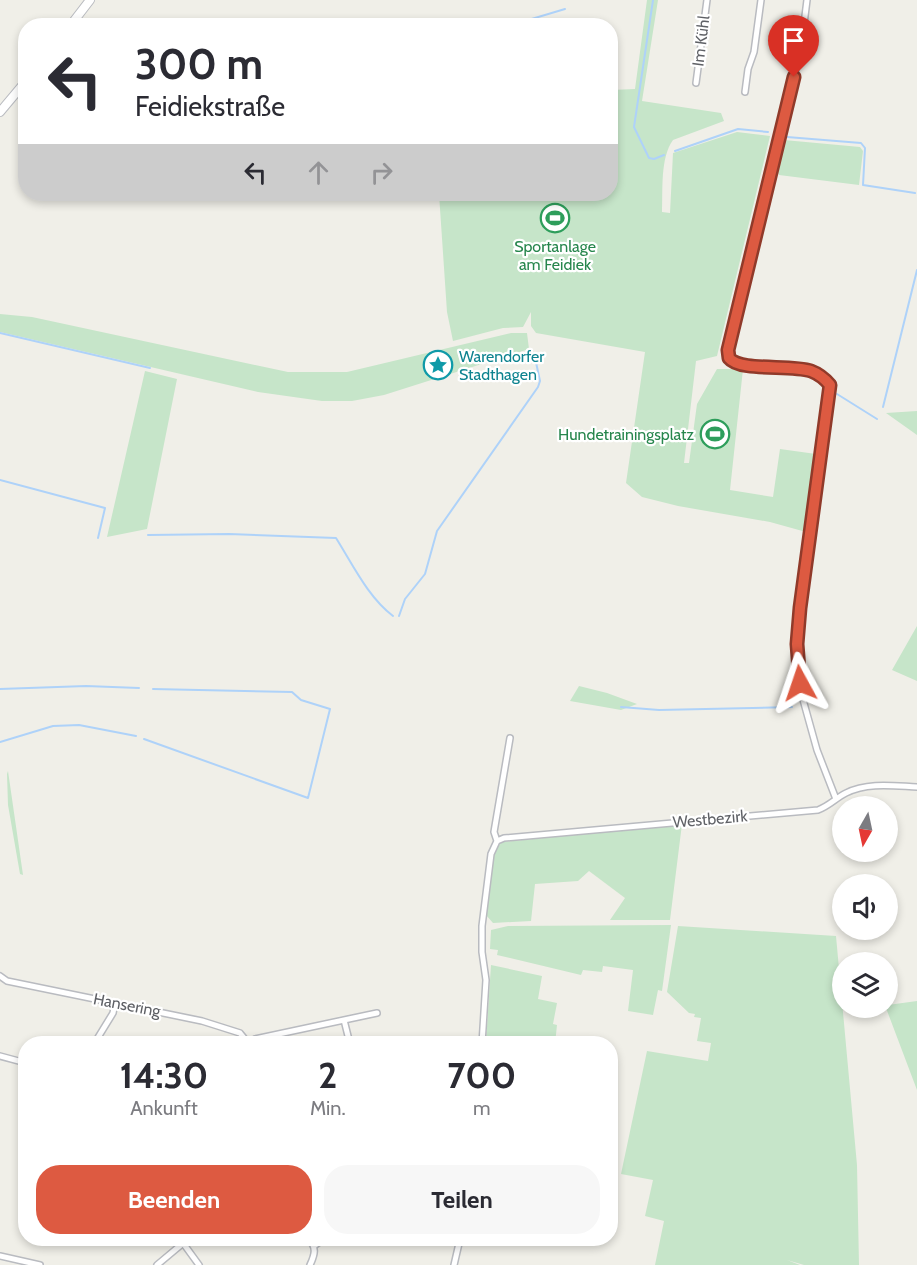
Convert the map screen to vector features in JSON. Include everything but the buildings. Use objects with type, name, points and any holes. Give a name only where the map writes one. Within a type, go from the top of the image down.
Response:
[{"type":"main road","points":[[76,18],[90,0]]},
{"type":"main road","points":[[0,112],[18,91]]},
{"type":"street","name":"Im Kühl","points":[[696,83],[707,0]]},
{"type":"street","points":[[745,92],[761,0]]},
{"type":"street","points":[[807,0],[797,67],[728,350],[729,358],[738,364],[797,368],[822,377],[830,385],[797,644],[798,670],[808,722],[835,796]]},
{"type":"street","points":[[482,1036],[486,980],[482,951],[482,926],[491,854],[497,841],[494,832],[510,738]]},
{"type":"street","name":"Westbezirk","points":[[842,796],[862,787],[917,787]]},
{"type":"street","name":"Westbezirk","points":[[497,841],[504,838],[631,825],[818,810],[832,802]]},
{"type":"street","name":"Hansering","points":[[0,976],[7,981],[198,1020],[224,1027],[242,1036]]},
{"type":"street","points":[[99,1036],[113,1013],[115,1003]]},
{"type":"street","points":[[269,1036],[377,1013]]},
{"type":"street","points":[[344,1020],[348,1036]]},
{"type":"street","points":[[0,1056],[18,1061]]},
{"type":"street","points":[[157,1265],[177,1246]]},
{"type":"street","points":[[187,1246],[199,1265]]},
{"type":"street","points":[[310,1265],[315,1254],[314,1246]]},
{"type":"street","points":[[454,1265],[458,1246]]},
{"type":"street","points":[[0,1256],[40,1265]]},
{"type":"green space","points":[[647,0],[658,0],[642,101],[721,113],[724,121],[673,140],[664,165],[662,212],[670,213],[673,153],[737,132],[770,136],[717,356],[696,361],[684,463],[689,463],[697,404],[717,369],[743,369],[730,490],[773,497],[780,449],[816,454],[806,532],[770,522],[678,506],[642,497],[626,483],[645,352],[536,333],[531,326],[531,312],[523,327],[503,328],[453,341],[447,312],[439,201],[618,201],[618,90],[635,89]]},
{"type":"green space","points":[[784,140],[860,147],[863,151],[859,185],[779,175],[777,171]]},
{"type":"green space","points":[[0,314],[32,317],[288,372],[347,372],[511,333],[527,333],[529,349],[384,395],[352,401],[322,401],[258,392],[0,332]]},
{"type":"green space","points":[[145,371],[177,379],[147,529],[107,537]]},
{"type":"green space","points":[[917,411],[917,435],[886,413]]},
{"type":"green space","points":[[917,626],[917,681],[892,670]]},
{"type":"green space","points":[[579,686],[637,704],[621,710],[570,701]]},
{"type":"green space","points":[[8,771],[23,875],[20,874],[8,805]]},
{"type":"green space","points":[[682,824],[670,920],[610,920],[625,898],[589,871],[578,881],[535,884],[531,921],[493,923],[486,915],[494,851],[502,842]]},
{"type":"green space","points":[[671,925],[662,991],[658,990],[653,1015],[628,1011],[633,970],[603,966],[602,972],[583,970],[581,975],[497,955],[498,950],[490,949],[491,930],[508,926]]},
{"type":"green space","points":[[678,926],[832,936],[832,940],[836,940],[837,952],[832,952],[832,1018],[844,1018],[857,1165],[859,1265],[804,1265],[787,1260],[800,1265],[655,1265],[664,1221],[645,1216],[653,1180],[621,1174],[647,1051],[708,1061],[711,1043],[697,1041],[701,1018],[694,1017],[695,1014],[689,1013],[667,992]]},
{"type":"green space","points":[[491,965],[542,976],[538,999],[557,1003],[553,1024],[557,1025],[556,1036],[486,1036]]},
{"type":"green space","points":[[917,1001],[917,1090],[890,1018],[898,1018],[898,1004]]},
{"type":"waterway","points":[[653,0],[634,127],[649,158],[654,159],[664,155]]},
{"type":"waterway","points":[[535,18],[565,9]]},
{"type":"waterway","points":[[675,151],[738,129],[768,132]]},
{"type":"waterway","points":[[787,137],[861,143],[865,148],[863,185],[915,193]]},
{"type":"waterway","points":[[883,407],[917,270]]},
{"type":"waterway","points":[[0,333],[150,368]]},
{"type":"waterway","points":[[399,616],[405,599],[425,574],[437,531],[538,387],[540,381],[534,353]]},
{"type":"waterway","points":[[837,394],[877,419]]},
{"type":"waterway","points":[[0,480],[105,508],[98,538]]},
{"type":"waterway","points":[[148,535],[229,534],[336,538],[368,590],[393,616]]},
{"type":"waterway","points":[[0,689],[86,686],[139,688]]},
{"type":"waterway","points":[[144,739],[308,798],[330,709],[301,700],[292,692],[153,689]]},
{"type":"waterway","points":[[621,707],[659,710],[792,707]]},
{"type":"waterway","points":[[0,742],[53,726],[79,725],[136,736]]},
{"type":"place","name":"Sportanlage am Feidiek","points":[[555,218]]},
{"type":"place","name":"Warendorfer Stadthagen","points":[[438,365]]},
{"type":"place","name":"Hundetrainingsplatz","points":[[715,434]]},
{"type":"route","points":[[794,77],[728,350],[732,362],[797,368],[822,377],[830,385],[800,608],[797,644],[800,683]]}]
